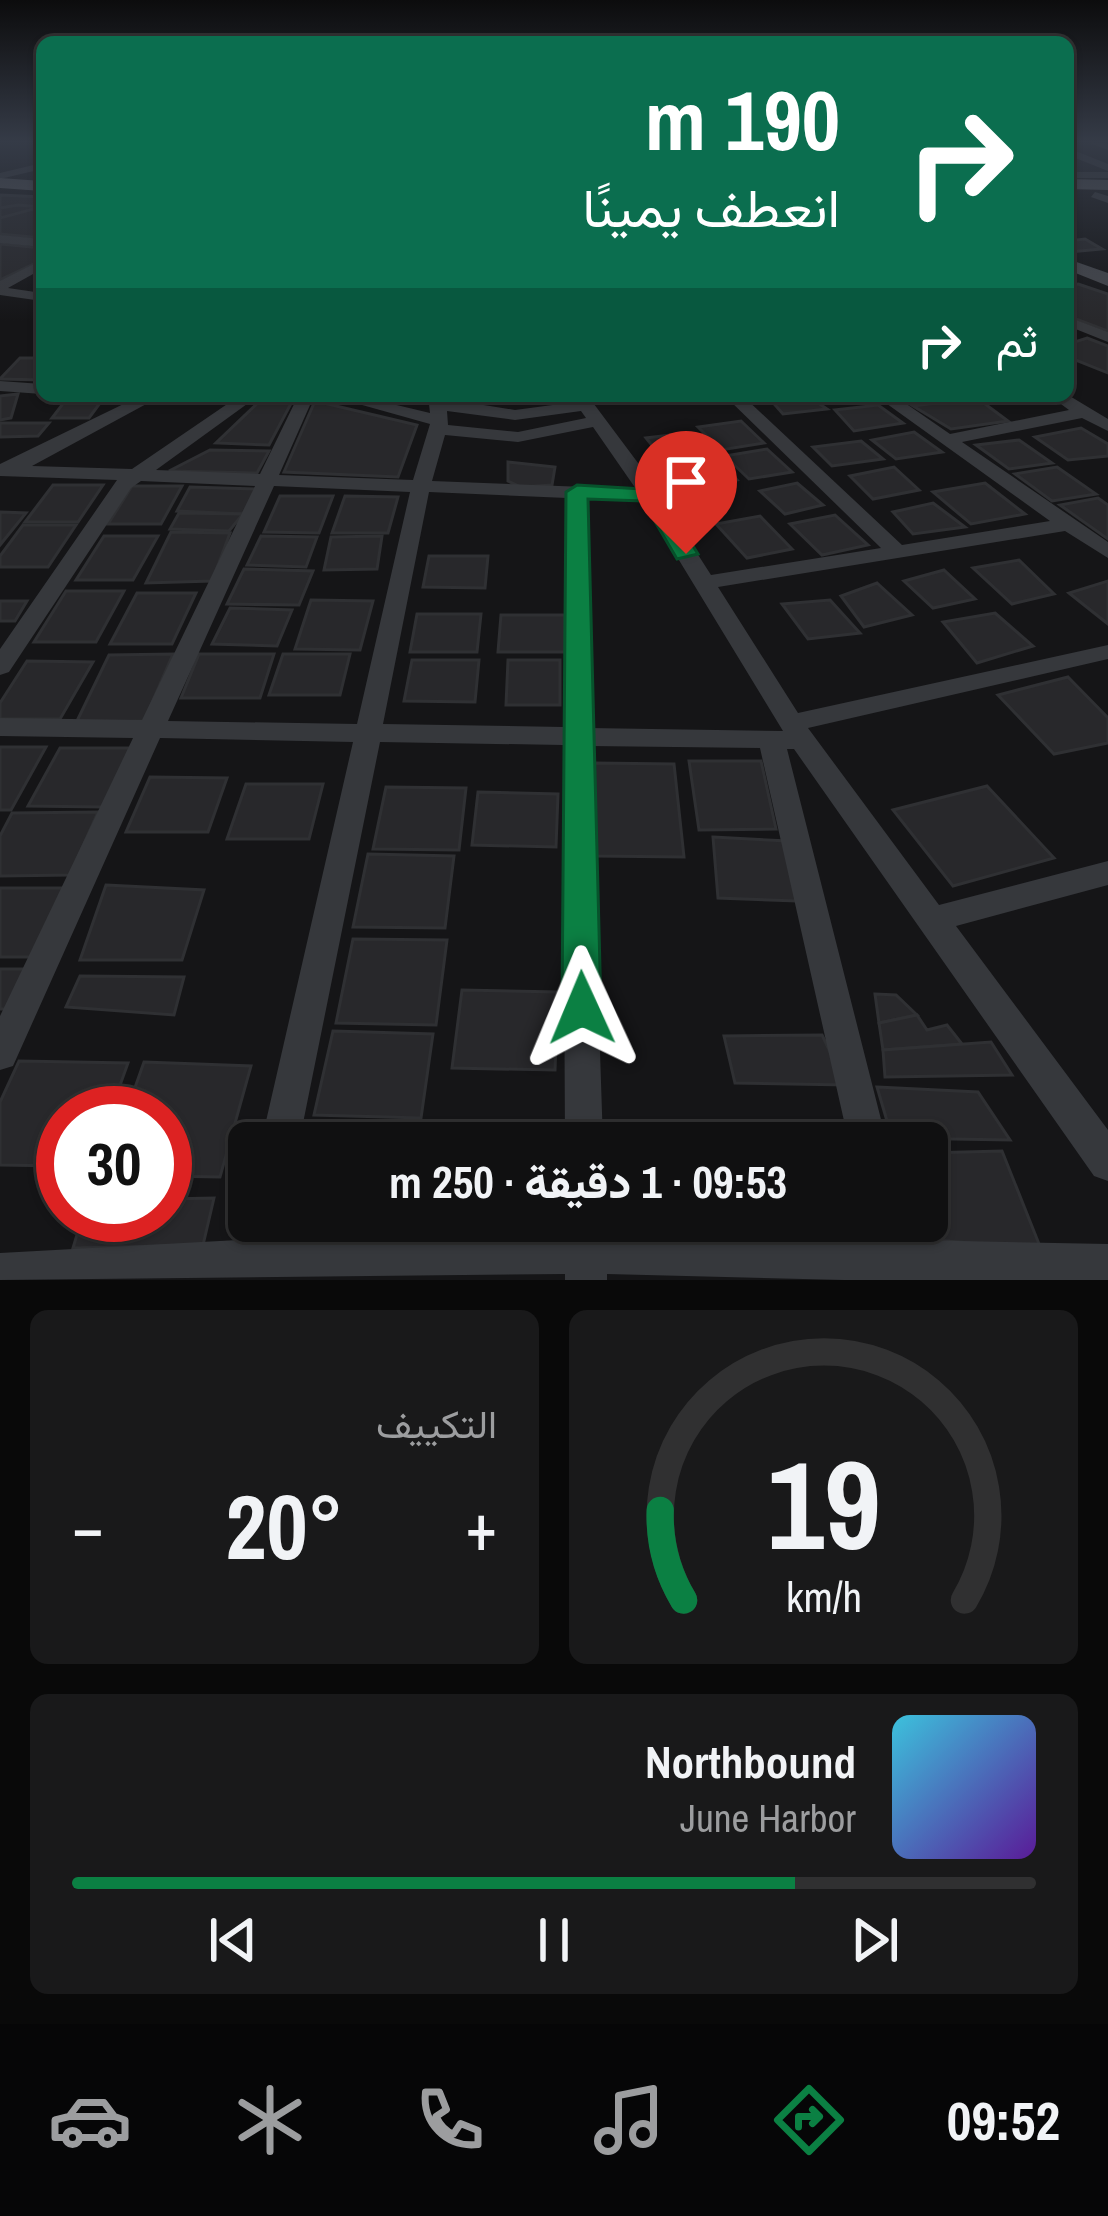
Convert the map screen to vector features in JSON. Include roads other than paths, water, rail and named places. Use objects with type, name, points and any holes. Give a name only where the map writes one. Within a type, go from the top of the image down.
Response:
[{"type":"main road","points":[[1074,270],[1108,280]]},
{"type":"street","points":[[0,239],[36,242]]},
{"type":"street","points":[[0,289],[36,268]]},
{"type":"street","points":[[0,289],[36,296]]},
{"type":"street","points":[[1074,323],[1108,337]]},
{"type":"street","points":[[0,386],[36,389]]},
{"type":"street","points":[[3,471],[142,402]]},
{"type":"street","points":[[0,667],[133,475],[241,402]]},
{"type":"street","points":[[0,1054],[303,402]]},
{"type":"street","points":[[374,402],[439,413],[518,437],[588,403],[704,584],[788,734],[1108,1162]]},
{"type":"street","points":[[739,402],[894,549]]},
{"type":"street","points":[[893,402],[1108,551]]},
{"type":"street","points":[[1068,402],[1108,426]]},
{"type":"street","points":[[950,439],[1086,412]]},
{"type":"street","points":[[284,1122],[439,413]]},
{"type":"street","points":[[3,471],[650,495]]},
{"type":"street","points":[[577,492],[584,1122]]},
{"type":"street","points":[[704,584],[894,549],[1071,524]]},
{"type":"street","points":[[0,727],[577,738],[788,734],[1108,652]]},
{"type":"street","points":[[788,734],[864,1122]]},
{"type":"street","points":[[930,920],[1108,872]]},
{"type":"street","points":[[891,1242],[898,1272]]},
{"type":"street","points":[[0,1274],[256,1253],[586,1251],[898,1272],[1108,1264]]}]
